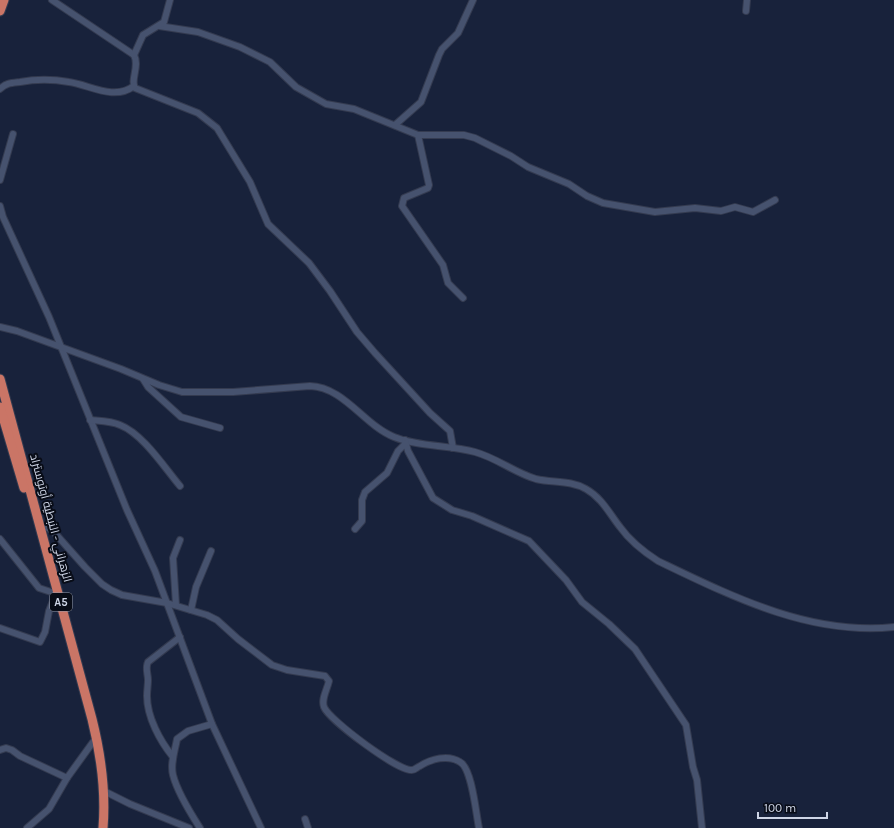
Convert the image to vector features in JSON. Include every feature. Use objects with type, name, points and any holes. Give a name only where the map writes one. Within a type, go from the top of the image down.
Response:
[{"type":"highway","points":[[0,11],[4,0]]},
{"type":"highway","name":"الزهراني - النبطية أوتوستراد","points":[[0,379],[41,528],[55,591],[93,742],[99,790],[98,828]]},
{"type":"highway","name":"الزهراني - النبطية أوتوستراد","points":[[1,411],[50,570]]},
{"type":"highway","name":"الزهراني - النبطية أوتوستراد","points":[[55,591],[94,725],[104,790],[103,828]]},
{"type":"street","points":[[52,0],[134,54],[137,63],[134,86]]},
{"type":"street","points":[[134,54],[143,36],[164,22],[170,0]]},
{"type":"street","points":[[395,125],[421,102],[439,55],[458,33],[473,0]]},
{"type":"street","points":[[746,10],[747,0]]},
{"type":"street","points":[[159,26],[198,32],[240,47],[270,62],[296,86],[326,104],[354,109],[418,135],[464,135],[474,138],[528,167],[570,184],[587,196],[615,206],[655,212],[695,208],[721,211],[736,207],[753,212],[775,200]]},
{"type":"street","points":[[0,89],[7,83],[31,80],[70,82],[116,93],[126,91],[134,86]]},
{"type":"street","points":[[134,86],[140,91],[198,113],[217,128],[246,175],[268,224],[309,263],[330,291],[356,332],[430,413],[450,431],[453,448]]},
{"type":"street","points":[[0,180],[13,134]]},
{"type":"street","points":[[418,135],[429,185],[425,189],[404,198],[402,206],[439,260],[448,283],[463,298]]},
{"type":"street","points":[[0,206],[3,217],[18,246],[127,510],[155,571],[212,724],[261,828]]},
{"type":"street","points":[[0,327],[17,331],[60,346],[169,389],[192,393],[310,386],[323,388],[335,394],[388,434],[405,442],[453,448],[484,455],[536,478],[582,486],[602,502],[628,537],[650,556],[727,593],[788,616],[816,623],[863,628],[894,627]]},
{"type":"street","points":[[143,379],[148,387],[181,417],[220,428]]},
{"type":"street","points":[[90,420],[109,422],[130,430],[143,442],[180,486]]},
{"type":"street","points":[[355,529],[363,518],[362,500],[365,492],[387,473],[398,451],[405,442]]},
{"type":"street","points":[[405,442],[433,498],[452,510],[472,516],[529,541],[566,580],[582,602],[609,624],[634,649],[686,725],[693,767],[697,780],[702,828]]},
{"type":"street","points":[[41,528],[46,527],[53,531],[85,567],[102,584],[111,590],[122,595],[176,605],[217,620],[238,639],[272,665],[287,670],[325,676],[329,681],[323,702],[326,712],[335,722],[373,750],[403,769],[411,770],[442,758],[461,762],[466,767],[469,776],[479,828]]},
{"type":"street","points":[[0,539],[39,588],[55,591],[48,611],[45,632],[40,642],[0,628]]},
{"type":"street","points":[[176,605],[173,558],[180,540]]},
{"type":"street","points":[[191,610],[196,587],[211,551]]},
{"type":"street","points":[[173,757],[164,746],[148,708],[148,676],[146,666],[148,662],[180,637]]},
{"type":"street","points":[[200,828],[190,812],[173,775],[173,757],[177,739],[188,731],[212,724]]},
{"type":"street","points":[[27,828],[49,809],[67,778],[93,742]]},
{"type":"street","points":[[0,750],[6,748],[12,750],[20,756],[67,778]]},
{"type":"street","points":[[104,790],[130,804],[189,828]]},
{"type":"street","points":[[305,819],[308,828]]}]
